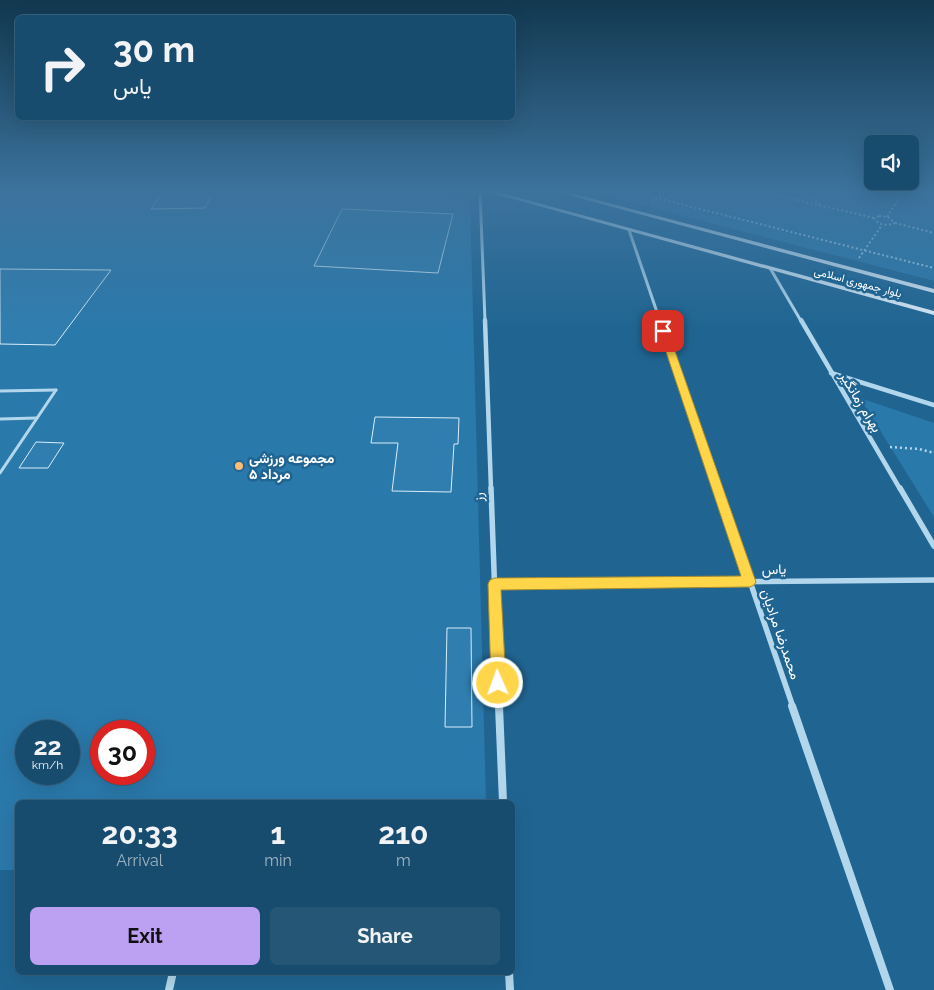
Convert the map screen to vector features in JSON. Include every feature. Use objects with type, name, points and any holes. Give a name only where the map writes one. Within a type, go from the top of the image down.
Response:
[{"type":"main road","name":"بلوار جمهوری اسلامی","points":[[656,237],[934,313]]},
{"type":"main road","name":"بلوار جمهوری اسلامی","points":[[731,237],[934,291]]},
{"type":"street","name":"رز","points":[[482,237],[503,800]]},
{"type":"street","name":"محمدرضا مرادیان","points":[[631,237],[890,990]]},
{"type":"street","name":"بهرام زمانگیر","points":[[770,268],[934,546]]},
{"type":"street","points":[[831,373],[934,405]]},
{"type":"street","name":"یاس","points":[[495,584],[934,580]]},
{"type":"street","points":[[169,990],[172,975]]},
{"type":"street","points":[[509,975],[510,990]]},
{"type":"lane","points":[[0,391],[56,390],[0,473]]},
{"type":"lane","points":[[0,419],[37,418]]},
{"type":"path","points":[[810,237],[934,268]]},
{"type":"path","points":[[852,269],[874,237]]},
{"type":"path","points":[[874,446],[920,449],[934,453]]},
{"type":"shaded area","name":"مجموعه ورزشی ۵ مرداد","points":[[0,237],[471,237],[486,800],[15,800],[15,870],[0,870]]},
{"type":"shaded area","points":[[765,237],[934,237],[934,281]]},
{"type":"shaded area","points":[[860,398],[934,423],[934,517]]},
{"type":"building","points":[[328,237],[447,237],[438,273],[314,266]]},
{"type":"building","points":[[0,269],[111,270],[55,345],[0,344]]},
{"type":"building","points":[[375,417],[459,418],[458,444],[454,444],[451,492],[392,491],[398,443],[371,443]]},
{"type":"building","points":[[36,442],[64,443],[48,468],[19,468]]},
{"type":"building","points":[[447,628],[471,628],[472,727],[445,727]]},
{"type":"place","name":"مجموعه ورزشی ۵ مرداد","points":[[239,466]]},
{"type":"route","points":[[498,683],[495,584],[750,582],[663,331]]}]
